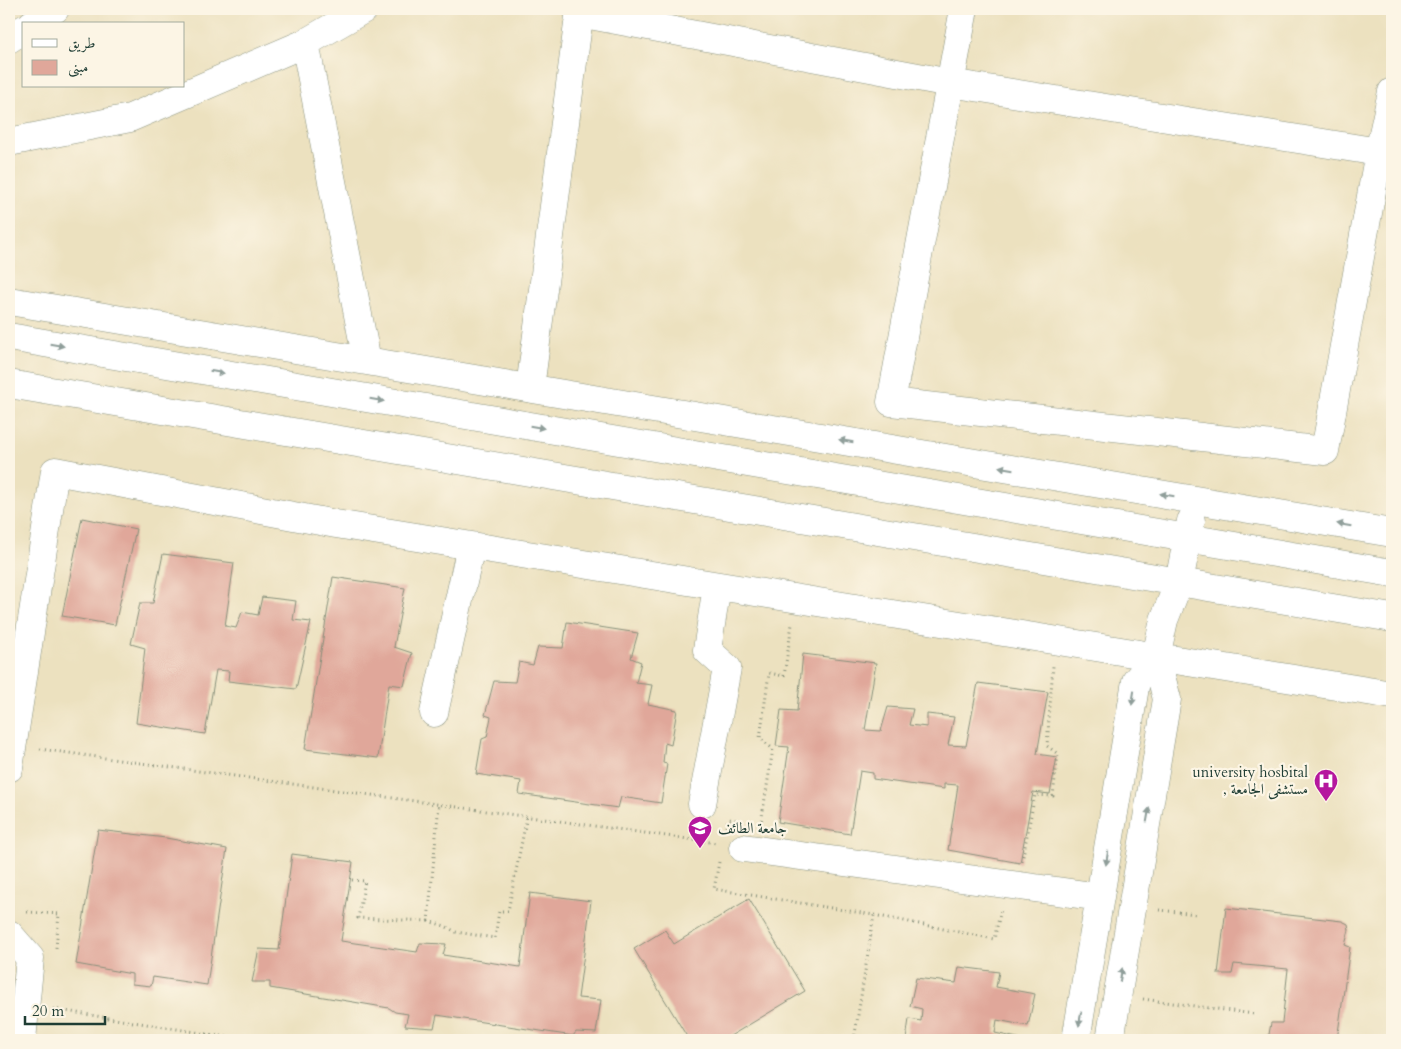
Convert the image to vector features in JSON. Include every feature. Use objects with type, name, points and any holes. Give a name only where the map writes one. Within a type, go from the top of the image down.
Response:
[{"type":"street","points":[[35,22],[55,9]]},
{"type":"street","points":[[9,142],[130,118],[305,43],[364,9]]},
{"type":"street","points":[[964,9],[891,402],[1325,451],[1392,92]]},
{"type":"street","points":[[530,388],[580,11],[950,83],[1385,136]]},
{"type":"street","points":[[9,39],[22,30]]},
{"type":"street","points":[[305,43],[367,361]]},
{"type":"street","points":[[9,300],[1392,533]]},
{"type":"street","points":[[9,337],[1392,573]]},
{"type":"street","points":[[9,384],[1392,618]]},
{"type":"street","points":[[10,757],[17,656],[55,471],[336,524],[1392,695]]},
{"type":"street","points":[[1110,1040],[1167,699],[1156,657],[1164,620],[1179,582],[1196,500]]},
{"type":"street","points":[[434,713],[471,546]]},
{"type":"street","points":[[702,804],[727,668],[707,650],[717,586]]},
{"type":"street","points":[[1076,1040],[1136,681],[1156,657]]},
{"type":"street","points":[[730,842],[1100,897]]},
{"type":"street","points":[[9,934],[30,958],[22,1040]]},
{"type":"path","points":[[761,823],[773,749],[760,738],[769,673],[784,676],[793,622]]},
{"type":"path","points":[[1020,868],[1035,795],[1053,796],[1058,754],[1046,746],[1046,734],[1054,659]]},
{"type":"path","points":[[10,757],[439,804],[730,842],[728,819],[745,821]]},
{"type":"path","points":[[428,921],[439,804]]},
{"type":"path","points":[[352,880],[365,881],[358,918],[428,921],[445,926],[456,932],[495,938],[499,910],[508,911],[527,816]]},
{"type":"path","points":[[753,822],[771,825]]},
{"type":"path","points":[[719,861],[714,889],[874,915],[994,939],[1001,910]]},
{"type":"path","points":[[1158,910],[1198,914]]},
{"type":"path","points":[[854,1040],[874,915]]},
{"type":"path","points":[[1142,999],[1254,1014]]},
{"type":"path","points":[[50,1009],[245,1040]]},
{"type":"path","points":[[1388,1040],[1392,1016]]},
{"type":"building","points":[[82,518],[136,529],[115,625],[62,616]]},
{"type":"building","points":[[163,554],[234,563],[225,626],[236,628],[242,612],[258,615],[262,597],[296,601],[293,620],[311,622],[296,689],[228,681],[229,671],[216,670],[205,734],[136,723],[145,648],[131,644],[140,603],[153,603]]},
{"type":"building","points":[[333,577],[405,588],[394,647],[412,653],[404,686],[389,684],[378,758],[305,749]]},
{"type":"building","points":[[567,622],[638,633],[631,658],[641,662],[636,683],[652,685],[648,704],[677,710],[671,745],[665,743],[663,763],[667,764],[661,803],[621,797],[618,808],[519,794],[521,781],[476,774],[482,739],[487,737],[491,717],[485,715],[494,681],[515,682],[519,662],[533,665],[538,647],[563,648]]},
{"type":"building","points":[[803,654],[876,663],[865,730],[881,731],[888,707],[913,709],[909,725],[927,727],[927,714],[954,717],[948,745],[966,746],[978,683],[1048,692],[1037,754],[1057,757],[1050,794],[1033,792],[1020,863],[948,850],[958,785],[944,784],[944,789],[873,779],[873,773],[860,771],[850,834],[778,822],[789,747],[776,746],[781,710],[797,711]]},
{"type":"building","points":[[98,830],[166,838],[227,849],[207,985],[153,977],[151,986],[132,984],[132,974],[76,964]]},
{"type":"building","points":[[292,854],[353,862],[341,941],[417,952],[420,943],[446,944],[443,955],[520,967],[530,893],[591,901],[578,998],[601,1000],[596,1033],[576,1032],[573,1036],[437,1015],[434,1028],[405,1026],[408,1014],[395,1012],[389,1008],[270,988],[270,982],[252,982],[259,949],[279,950]]},
{"type":"building","points":[[749,899],[805,991],[727,1038],[729,1040],[689,1040],[634,949],[665,930],[674,944]]},
{"type":"building","points":[[1226,908],[1342,921],[1348,924],[1349,930],[1345,945],[1350,947],[1337,1040],[1268,1040],[1271,1023],[1282,1023],[1288,969],[1234,964],[1232,974],[1218,974]]},
{"type":"building","points":[[959,967],[999,972],[996,987],[1035,994],[1028,1026],[997,1020],[995,1033],[1026,1040],[906,1040],[909,1019],[921,1021],[922,1009],[910,1006],[916,978],[956,983]]},
{"type":"place","name":"university hosbital , مستشفى الجامعة","points":[[1326,802]]},
{"type":"place","name":"جامعة الطائف","points":[[700,849]]}]
